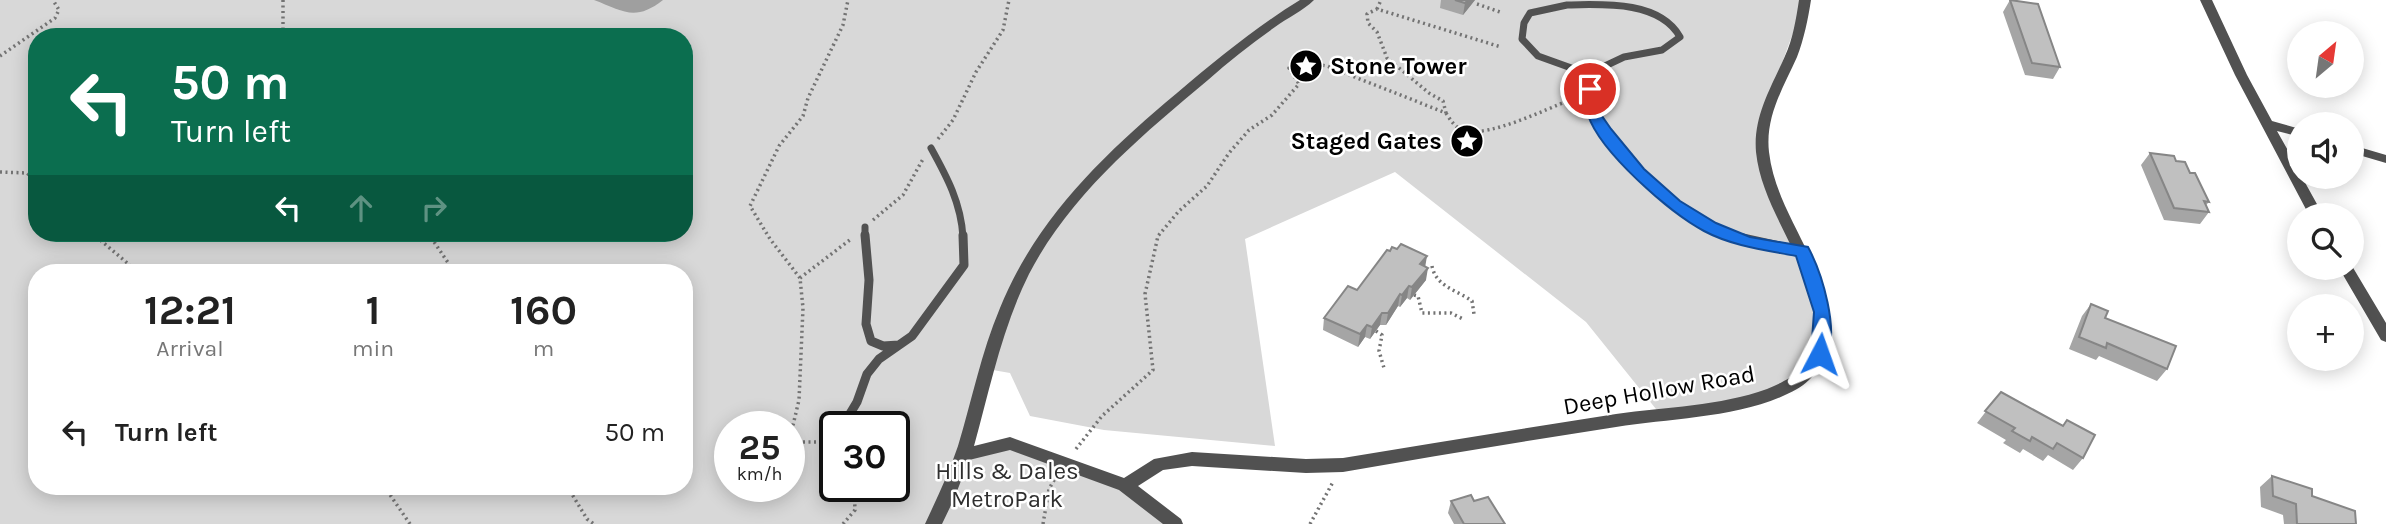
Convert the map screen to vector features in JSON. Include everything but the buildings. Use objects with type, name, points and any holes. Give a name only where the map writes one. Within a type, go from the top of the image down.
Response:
[{"type":"street","points":[[933,524],[964,455],[1006,309],[1036,248],[1071,198],[1136,134],[1200,80],[1254,35],[1308,0]]},
{"type":"street","name":"Deep Hollow Road","points":[[1125,485],[1160,464],[1192,459],[1306,466],[1343,465],[1681,411],[1765,396],[1788,387],[1808,373],[1820,354],[1822,312],[1802,251],[1769,178],[1761,133],[1770,96],[1796,41],[1805,0]]},
{"type":"street","points":[[2206,0],[2310,203]]},
{"type":"street","points":[[2268,124],[2287,129]]},
{"type":"street","points":[[2364,153],[2386,159]]},
{"type":"street","points":[[2353,280],[2386,336]]},
{"type":"street","points":[[964,455],[1010,443],[1066,461],[1125,485],[1175,524]]},
{"type":"lane","points":[[1550,5],[1628,6],[1654,11],[1670,19],[1678,28],[1679,37],[1674,46],[1662,51],[1624,57],[1588,75],[1538,55],[1527,47],[1522,39],[1521,28],[1526,17],[1534,10],[1550,5]]},
{"type":"lane","points":[[1588,75],[1595,116],[1605,133],[1639,173],[1675,205],[1710,227],[1748,242],[1802,251]]},
{"type":"lane","points":[[852,411],[867,374],[879,359],[912,336],[964,265],[962,218],[953,188],[931,148]]},
{"type":"lane","points":[[864,227],[863,248],[869,272],[865,319],[868,334],[871,341],[883,346],[899,345]]},
{"type":"path","points":[[41,28],[55,18],[59,10],[53,0]]},
{"type":"path","points":[[283,0],[283,28]]},
{"type":"path","points":[[819,439],[789,442],[799,400],[803,308],[800,278],[770,239],[750,206],[779,146],[803,116],[808,98],[842,25],[848,0]]},
{"type":"path","points":[[1381,0],[1377,9],[1367,14],[1368,23],[1377,32],[1387,58],[1429,93],[1443,101],[1454,127],[1466,132],[1485,131],[1570,100],[1592,99]]},
{"type":"path","points":[[1477,4],[1500,12]]},
{"type":"path","points":[[1377,9],[1500,47]]},
{"type":"path","points":[[0,56],[28,37]]},
{"type":"path","points":[[1316,64],[1318,68],[1314,75],[1307,78],[1297,77],[1289,68],[1295,61],[1303,60],[1331,67],[1387,90],[1411,96],[1446,113]]},
{"type":"path","points":[[1043,524],[1049,489],[1066,461],[1102,416],[1153,370],[1145,294],[1158,236],[1179,211],[1207,186],[1229,153],[1249,130],[1272,115],[1298,84],[1297,77]]},
{"type":"path","points":[[0,172],[28,174]]},
{"type":"path","points":[[102,242],[128,264]]},
{"type":"path","points":[[434,242],[449,264]]},
{"type":"path","points":[[1432,266],[1433,274],[1441,282],[1472,301],[1474,314]]},
{"type":"path","points":[[1414,295],[1418,296],[1422,313],[1451,313],[1463,319]]},
{"type":"path","points":[[1376,331],[1382,335],[1379,351],[1384,368]]},
{"type":"path","points":[[1310,524],[1343,465]]},
{"type":"path","points":[[390,495],[410,524]]},
{"type":"path","points":[[572,495],[587,519],[594,524]]},
{"type":"path","points":[[843,524],[855,510],[855,502]]},
{"type":"green space","name":"Hills & Dales MetroPark","points":[[0,0],[1805,0],[1770,96],[1763,155],[1809,264],[1820,354],[1788,388],[1660,414],[1586,322],[1395,172],[1245,239],[1275,446],[1104,430],[1030,416],[1010,373],[987,369],[964,455],[1010,443],[1125,485],[1175,524],[0,524]]},
{"type":"shaded area","points":[[594,0],[663,0],[637,13],[621,11]]},
{"type":"place","name":"Stone Tower","points":[[1306,66]]},
{"type":"place","name":"Staged Gates","points":[[1467,141]]},
{"type":"route","points":[[1590,89],[1595,116],[1605,133],[1639,173],[1675,205],[1710,227],[1748,242],[1802,251],[1809,264],[1822,312],[1820,354]]}]
